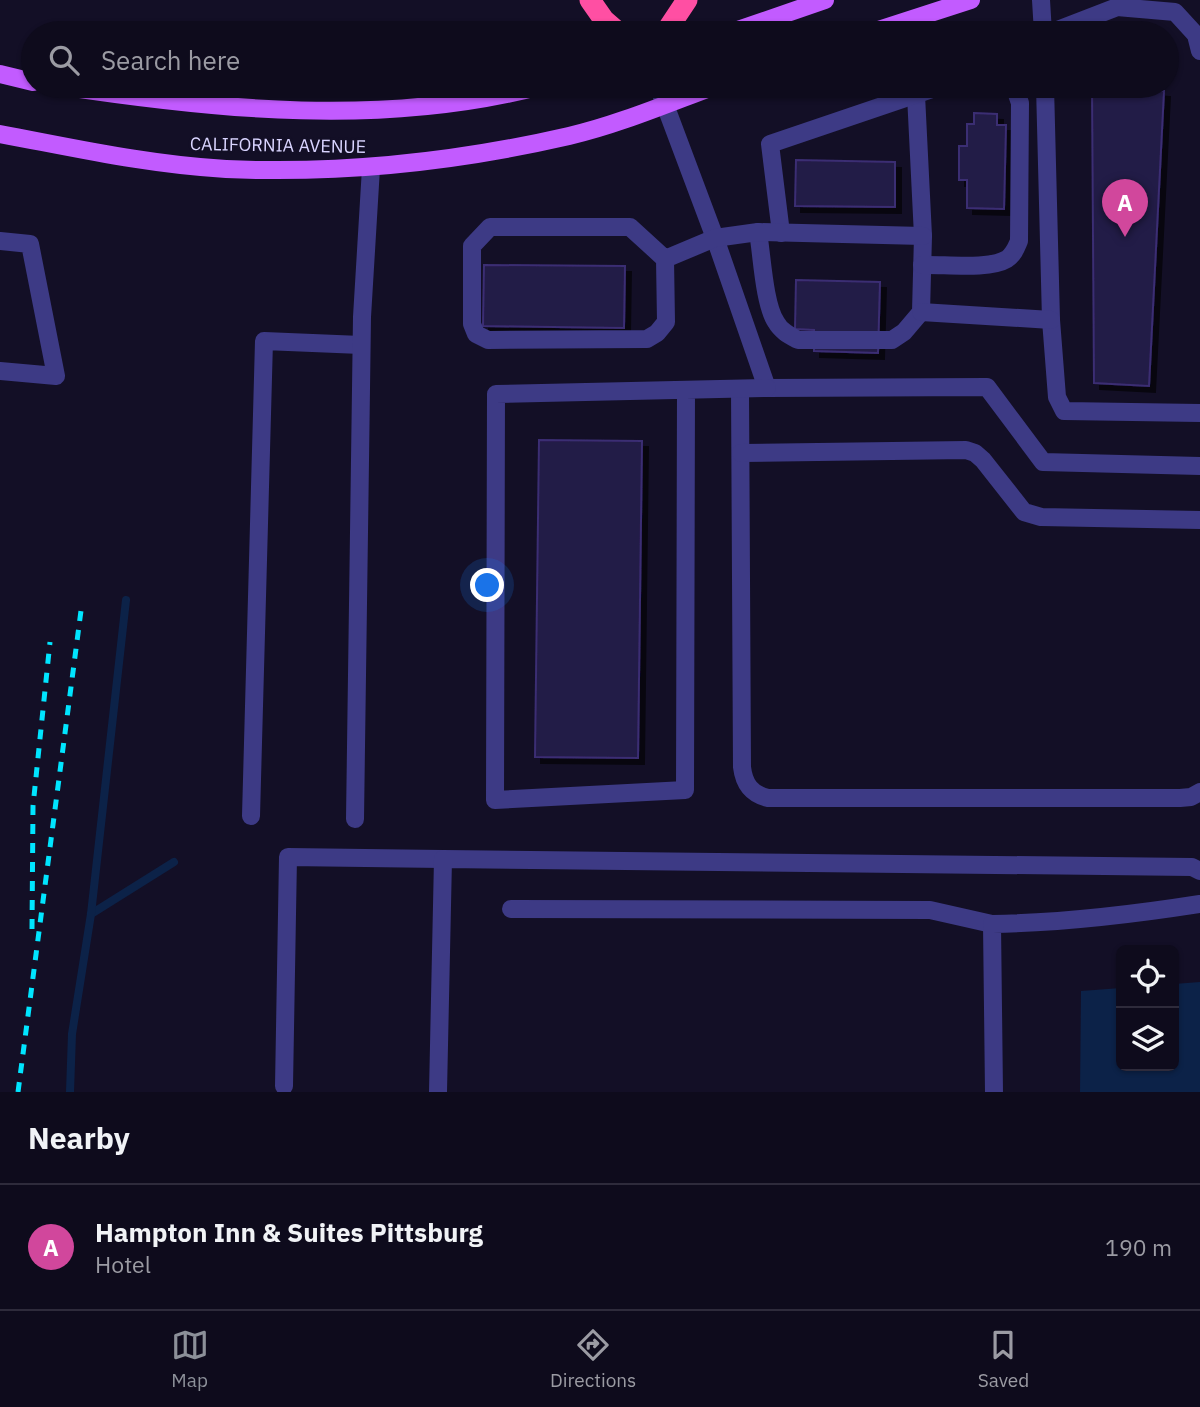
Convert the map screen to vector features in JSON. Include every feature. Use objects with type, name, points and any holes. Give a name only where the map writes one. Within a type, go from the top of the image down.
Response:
[{"type":"highway","points":[[590,0],[605,21]]},
{"type":"highway","points":[[673,21],[687,0]]},
{"type":"main road","points":[[764,21],[825,0]]},
{"type":"main road","points":[[906,21],[971,0]]},
{"type":"main road","points":[[0,74],[21,79]]},
{"type":"main road","name":"CALIFORNIA AVENUE","points":[[139,98],[290,111],[398,108],[491,98]]},
{"type":"main road","name":"CALIFORNIA AVENUE","points":[[0,134],[148,161],[225,169],[312,170],[371,167],[450,159],[571,135],[682,98]]},
{"type":"lane","points":[[1041,0],[1042,21]]},
{"type":"lane","points":[[1080,21],[1117,7],[1175,12],[1196,35],[1200,51]]},
{"type":"lane","points":[[663,98],[767,388]]},
{"type":"lane","points":[[781,233],[770,144],[907,98]]},
{"type":"lane","points":[[758,232],[769,306],[775,321],[785,333],[798,340],[892,340],[904,332],[921,312],[923,236],[916,98]]},
{"type":"lane","points":[[922,265],[993,264],[1005,261],[1013,254],[1019,240],[1018,98]]},
{"type":"lane","points":[[1045,98],[1051,320],[1057,397],[1064,411],[1200,413]]},
{"type":"lane","points":[[355,819],[361,345],[371,167]]},
{"type":"lane","points":[[490,227],[630,227],[665,259],[666,322],[657,333],[647,339],[488,340],[477,334],[472,324],[472,246],[490,227]]},
{"type":"lane","points":[[665,259],[715,238],[758,232],[923,236]]},
{"type":"lane","points":[[0,241],[30,244],[56,376],[0,371]]},
{"type":"lane","points":[[921,312],[1051,320]]},
{"type":"lane","points":[[251,816],[264,341],[361,345]]},
{"type":"lane","points":[[686,390],[685,790],[495,800],[496,394],[767,388],[987,387],[1043,462],[1200,466]]},
{"type":"lane","points":[[740,389],[742,767],[743,776],[751,790],[759,796],[782,798],[1180,798],[1200,792]]},
{"type":"lane","points":[[741,453],[966,450],[975,453],[982,460],[1024,512],[1050,518],[1200,520]]},
{"type":"lane","points":[[284,1086],[288,857],[1192,867],[1200,871]]},
{"type":"lane","points":[[438,1092],[443,859]]},
{"type":"lane","points":[[511,909],[930,910],[992,924],[1048,924],[1115,918],[1200,904]]},
{"type":"lane","points":[[992,924],[994,1092]]},
{"type":"water","points":[[1200,982],[1200,1092],[1080,1092],[1081,991],[1116,988],[1116,1071],[1179,1071],[1179,984]]},
{"type":"building","points":[[1092,98],[1164,98],[1149,386],[1094,383]]},
{"type":"building","points":[[974,113],[997,114],[997,125],[1006,125],[1004,209],[967,208],[967,180],[959,180],[959,146],[967,146],[967,124],[974,124]]},
{"type":"building","points":[[796,160],[895,162],[895,207],[795,206]]},
{"type":"building","points":[[484,265],[625,266],[624,328],[483,326]]},
{"type":"building","points":[[796,280],[880,282],[878,353],[814,351],[814,330],[795,329]]},
{"type":"building","points":[[539,440],[642,441],[638,758],[535,757]]},
{"type":"waterway","points":[[70,1092],[72,1034],[91,914],[126,600]]},
{"type":"waterway","points":[[91,914],[174,862]]},
{"type":"railway","points":[[18,1092],[82,603]]},
{"type":"railway","points":[[32,929],[33,806],[50,642]]},
{"type":"place","name":"Hampton Inn & Suites Pittsburg","points":[[1125,237]]}]
